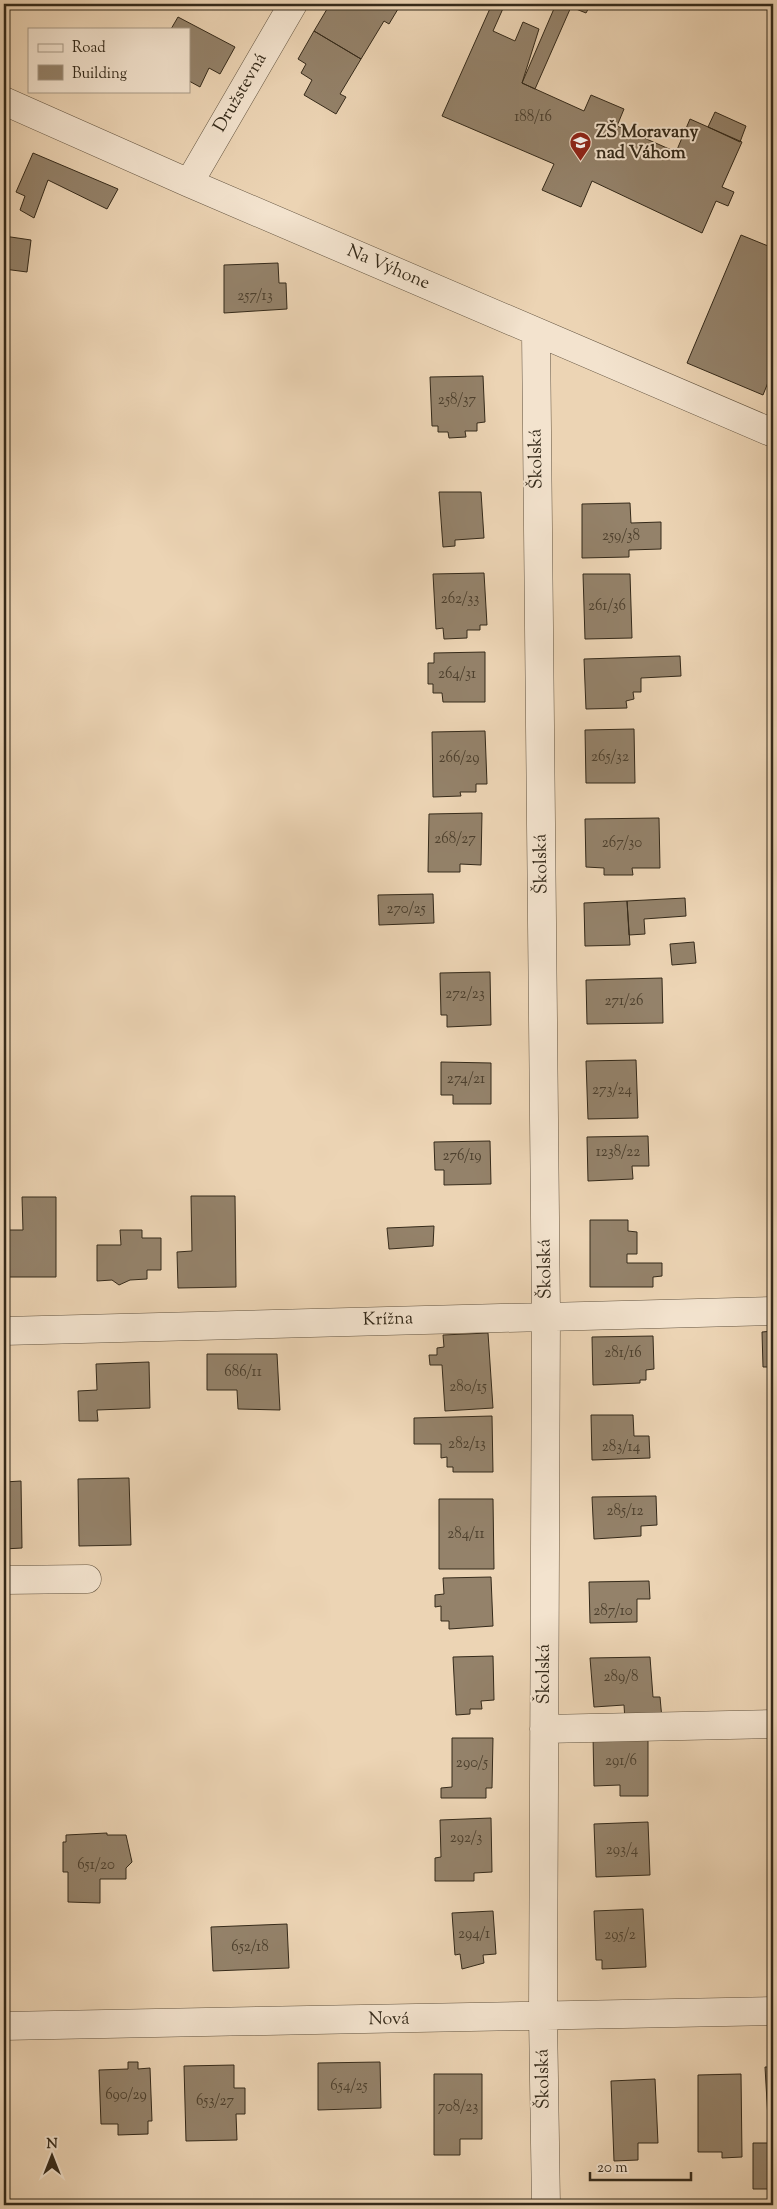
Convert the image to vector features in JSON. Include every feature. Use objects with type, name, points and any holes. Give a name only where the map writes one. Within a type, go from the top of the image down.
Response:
[{"type":"street","name":"Družstevná","points":[[190,183],[293,4]]},
{"type":"street","name":"Na Výhone","points":[[4,101],[190,183],[773,433]]},
{"type":"street","name":"Školská","points":[[536,332],[546,1316],[543,2017],[546,2205]]},
{"type":"street","name":"Krížna","points":[[4,1331],[773,1311]]},
{"type":"street","points":[[4,1580],[87,1579]]},
{"type":"street","points":[[544,1729],[773,1724]]},
{"type":"street","name":"Nová","points":[[4,2026],[543,2017],[773,2011]]},
{"type":"building","points":[[330,4],[401,4],[389,24],[384,21],[361,59],[314,31]]},
{"type":"building","points":[[492,4],[505,4],[493,31],[515,41],[523,22],[539,29],[522,83],[584,111],[591,95],[624,109],[617,126],[676,152],[690,119],[742,142],[722,187],[734,192],[728,206],[716,201],[702,233],[592,181],[581,207],[542,190],[554,164],[442,116]]},
{"type":"building","points":[[556,4],[591,4],[586,13],[571,7],[535,89],[522,83]]},
{"type":"building","points":[[178,17],[235,47],[220,74],[209,68],[200,87],[190,82],[190,28],[172,28]]},
{"type":"building","points":[[314,31],[361,59],[340,94],[346,97],[336,114],[304,95],[312,80],[301,73],[306,64],[298,59]]},
{"type":"building","points":[[715,112],[746,126],[740,142],[708,127]]},
{"type":"building","points":[[33,153],[118,189],[107,209],[48,180],[34,218],[20,210],[25,196],[16,192]]},
{"type":"building","points":[[741,235],[773,248],[773,370],[763,395],[687,363]]},
{"type":"building","points":[[4,236],[31,240],[27,272],[4,269]]},
{"type":"building","points":[[278,263],[279,283],[286,283],[287,309],[224,313],[224,265]]},
{"type":"building","points":[[483,376],[485,422],[477,423],[477,431],[465,431],[466,437],[449,438],[448,432],[438,432],[438,426],[432,426],[430,377]]},
{"type":"building","points":[[439,492],[481,492],[484,538],[455,540],[455,546],[443,547]]},
{"type":"building","points":[[630,503],[631,523],[661,522],[661,549],[629,550],[629,557],[582,558],[582,504]]},
{"type":"building","points":[[484,573],[487,625],[480,625],[480,630],[467,630],[467,638],[444,639],[443,628],[436,629],[433,574]]},
{"type":"building","points":[[583,574],[630,574],[632,638],[585,639]]},
{"type":"building","points":[[485,652],[485,702],[443,702],[442,693],[433,693],[433,684],[428,684],[428,663],[434,663],[434,653]]},
{"type":"building","points":[[680,656],[681,676],[641,678],[641,692],[633,692],[634,699],[626,701],[627,708],[586,709],[584,659]]},
{"type":"building","points":[[634,729],[635,783],[586,783],[585,730]]},
{"type":"building","points":[[485,731],[487,784],[476,784],[476,792],[460,792],[461,796],[433,797],[432,732]]},
{"type":"building","points":[[482,813],[481,865],[460,864],[460,872],[428,872],[429,814]]},
{"type":"building","points":[[659,818],[660,868],[632,868],[633,875],[604,875],[604,868],[586,867],[585,819]]},
{"type":"building","points":[[433,894],[434,923],[379,925],[378,895]]},
{"type":"building","points":[[685,898],[686,916],[644,919],[645,934],[629,935],[627,901]]},
{"type":"building","points":[[627,901],[630,945],[585,946],[584,903]]},
{"type":"building","points":[[694,942],[696,963],[672,965],[670,944]]},
{"type":"building","points":[[490,972],[491,1025],[447,1027],[447,1015],[441,1015],[440,973]]},
{"type":"building","points":[[662,978],[663,1023],[587,1024],[586,980]]},
{"type":"building","points":[[636,1060],[638,1118],[588,1119],[586,1061]]},
{"type":"building","points":[[441,1062],[491,1063],[491,1104],[453,1104],[453,1095],[441,1095]]},
{"type":"building","points":[[648,1136],[649,1166],[632,1166],[633,1179],[588,1181],[587,1137]]},
{"type":"building","points":[[490,1141],[491,1184],[444,1185],[444,1170],[435,1170],[434,1142]]},
{"type":"building","points":[[191,1196],[235,1196],[236,1287],[178,1288],[177,1252],[192,1251]]},
{"type":"building","points":[[22,1197],[56,1197],[56,1277],[4,1277],[4,1230],[23,1230]]},
{"type":"building","points":[[590,1220],[628,1220],[628,1231],[637,1232],[637,1254],[627,1254],[627,1263],[662,1263],[662,1276],[653,1277],[653,1287],[590,1287]]},
{"type":"building","points":[[434,1226],[433,1246],[389,1249],[387,1228]]},
{"type":"building","points":[[120,1230],[142,1230],[142,1238],[161,1238],[161,1270],[147,1270],[147,1279],[130,1280],[119,1285],[112,1280],[97,1281],[97,1245],[121,1245]]},
{"type":"building","points":[[773,1331],[773,1367],[763,1367],[762,1332]]},
{"type":"building","points":[[488,1333],[493,1408],[445,1411],[442,1365],[430,1365],[429,1355],[437,1355],[437,1348],[444,1347],[443,1335]]},
{"type":"building","points":[[653,1336],[654,1369],[646,1370],[646,1380],[640,1380],[640,1383],[593,1385],[592,1337]]},
{"type":"building","points":[[207,1354],[277,1354],[280,1410],[238,1409],[237,1390],[207,1390]]},
{"type":"building","points":[[149,1362],[150,1408],[97,1410],[98,1421],[79,1421],[78,1391],[97,1390],[96,1364]]},
{"type":"building","points":[[591,1415],[633,1415],[634,1436],[649,1436],[650,1458],[592,1460]]},
{"type":"building","points":[[492,1416],[493,1472],[453,1472],[453,1467],[447,1467],[447,1457],[441,1458],[441,1444],[414,1444],[414,1418]]},
{"type":"building","points":[[129,1478],[131,1545],[79,1546],[78,1479]]},
{"type":"building","points":[[21,1481],[22,1548],[4,1549],[4,1482]]},
{"type":"building","points":[[656,1496],[657,1525],[641,1526],[641,1536],[594,1539],[592,1497]]},
{"type":"building","points":[[439,1499],[493,1499],[494,1569],[439,1569]]},
{"type":"building","points":[[491,1577],[493,1626],[449,1629],[449,1621],[441,1621],[441,1606],[435,1607],[435,1595],[444,1594],[443,1578]]},
{"type":"building","points":[[649,1581],[650,1599],[637,1599],[637,1622],[590,1623],[589,1582]]},
{"type":"building","points":[[493,1656],[494,1700],[481,1701],[482,1709],[470,1709],[470,1714],[456,1715],[453,1657]]},
{"type":"building","points":[[650,1657],[653,1697],[660,1697],[662,1719],[625,1721],[624,1705],[594,1707],[590,1658]]},
{"type":"building","points":[[648,1735],[648,1796],[620,1796],[620,1785],[594,1786],[593,1736]]},
{"type":"building","points":[[452,1738],[493,1738],[492,1788],[486,1788],[486,1798],[441,1798],[441,1788],[452,1787]]},
{"type":"building","points":[[491,1818],[492,1872],[474,1873],[474,1881],[435,1881],[435,1858],[441,1857],[440,1820]]},
{"type":"building","points":[[648,1822],[650,1875],[596,1877],[594,1824]]},
{"type":"building","points":[[107,1833],[107,1835],[126,1835],[132,1862],[126,1868],[126,1879],[100,1879],[100,1903],[68,1902],[68,1872],[63,1872],[63,1842],[66,1842],[66,1835]]},
{"type":"building","points":[[643,1909],[646,1967],[602,1969],[602,1960],[596,1960],[594,1911]]},
{"type":"building","points":[[493,1911],[496,1954],[483,1955],[484,1963],[462,1969],[460,1954],[455,1955],[452,1913]]},
{"type":"building","points":[[287,1924],[289,1968],[213,1971],[211,1927]]},
{"type":"building","points":[[128,2062],[138,2062],[138,2069],[150,2068],[152,2121],[148,2121],[148,2134],[118,2135],[118,2124],[101,2124],[99,2070],[128,2069]]},
{"type":"building","points":[[380,2062],[381,2108],[318,2110],[318,2063]]},
{"type":"building","points":[[234,2065],[234,2088],[245,2088],[245,2114],[236,2114],[237,2140],[186,2141],[184,2066]]},
{"type":"building","points":[[765,2067],[773,2067],[773,2118],[768,2119]]},
{"type":"building","points":[[434,2074],[482,2074],[482,2139],[460,2139],[460,2155],[434,2155]]},
{"type":"building","points":[[741,2074],[742,2157],[722,2158],[722,2152],[698,2152],[698,2075]]},
{"type":"building","points":[[655,2079],[658,2143],[638,2143],[638,2160],[614,2161],[611,2081]]},
{"type":"building","points":[[753,2143],[773,2143],[773,2189],[753,2189]]},
{"type":"place","name":"ZŠ Moravany nad Váhom","points":[[580,162]]}]
